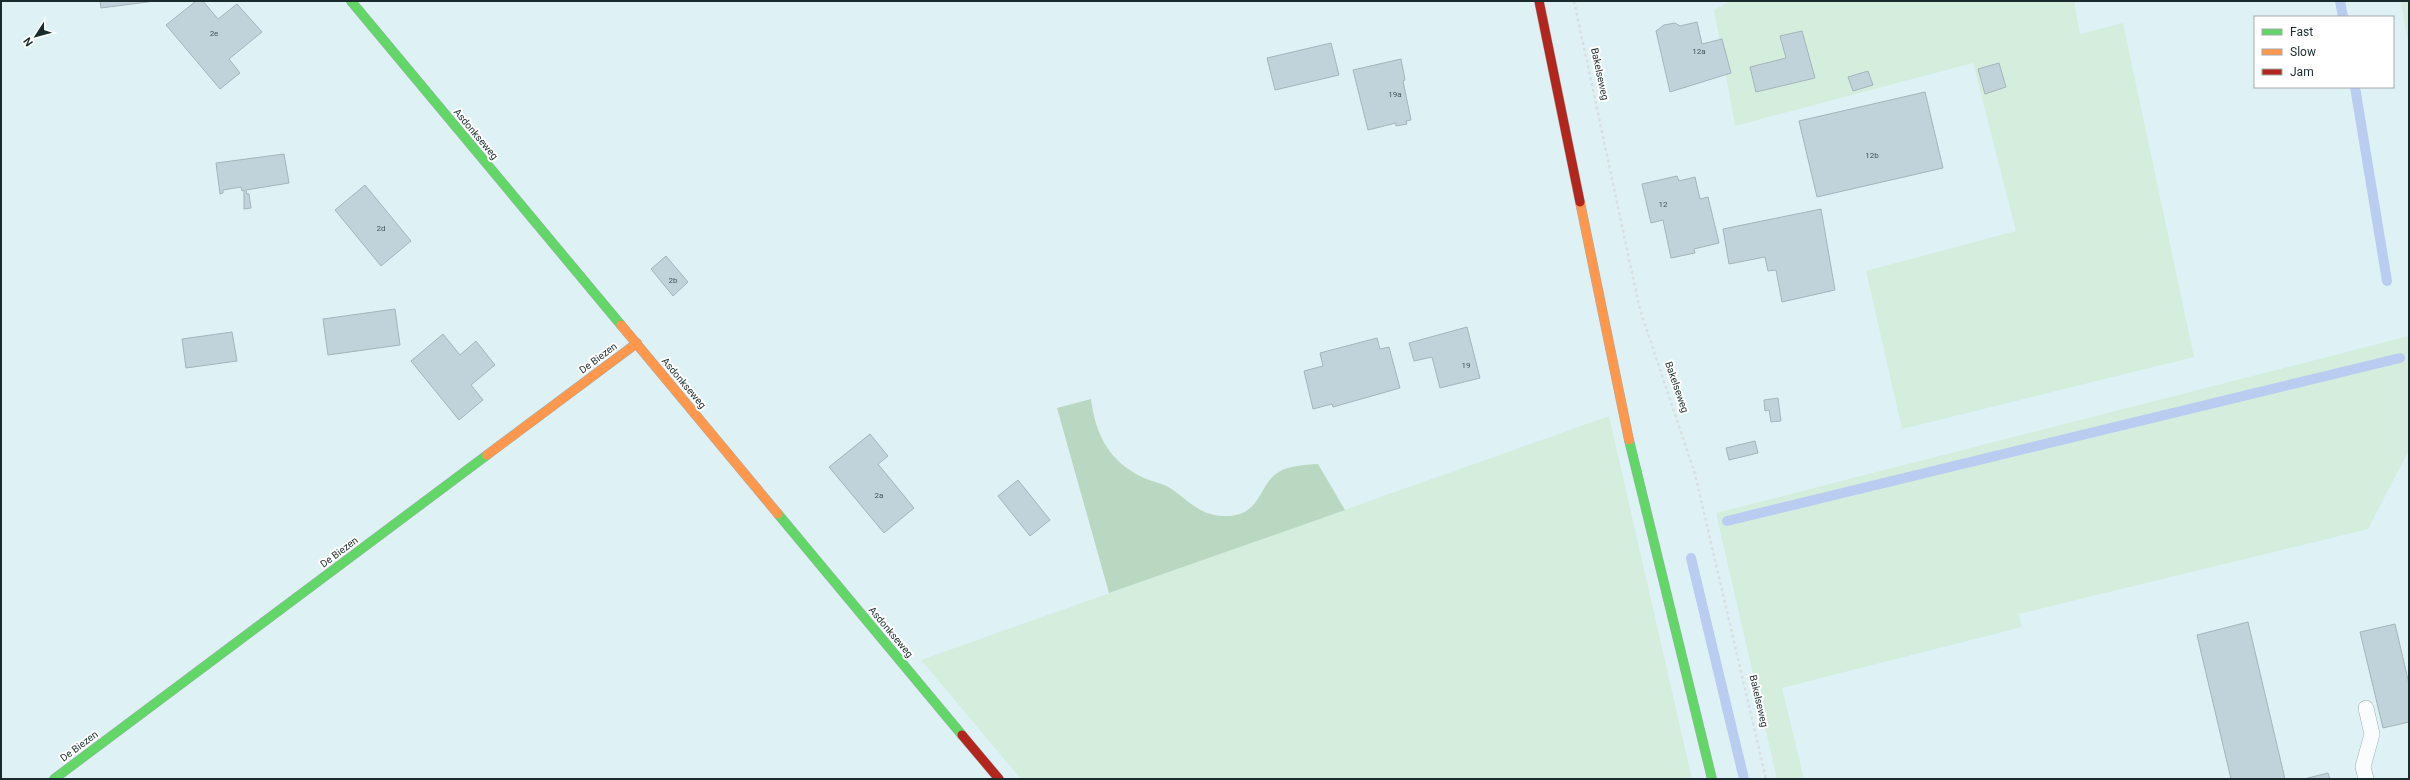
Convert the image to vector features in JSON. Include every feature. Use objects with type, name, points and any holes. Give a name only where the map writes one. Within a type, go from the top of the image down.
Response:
[{"type":"street","name":"Asdonkseweg","points":[[351,1],[999,779]]},
{"type":"street","points":[[1539,1],[1637,477],[1712,779]]},
{"type":"street","name":"De Biezen","points":[[54,779],[637,343]]},
{"type":"lane","points":[[2366,708],[2372,734],[2363,767],[2366,779]]},
{"type":"path","name":"Bakelseweg","points":[[1574,1],[1640,310],[1695,474],[1766,779]]},
{"type":"green space","points":[[1730,1],[2074,1],[2080,34],[2123,23],[2194,357],[1902,429],[1866,271],[2016,231],[1973,63],[1735,126],[1714,10]]},
{"type":"green space","points":[[2401,1],[2409,1],[2409,50]]},
{"type":"green space","points":[[2409,336],[2409,450],[2368,529],[2019,614],[2022,627],[1782,688],[1804,779],[1777,779],[1716,513]]},
{"type":"green space","points":[[1091,399],[1093,413],[1101,436],[1114,456],[1132,472],[1167,486],[1196,508],[1219,516],[1240,514],[1254,505],[1266,484],[1277,473],[1292,467],[1318,464],[1345,510],[1109,593],[1057,408]]},
{"type":"green space","points":[[1609,416],[1692,779],[1021,779],[921,660]]},
{"type":"building","points":[[100,1],[155,1],[101,8]]},
{"type":"building","points":[[196,1],[203,1],[218,19],[237,4],[262,32],[229,59],[240,73],[220,89],[166,25]]},
{"type":"building","points":[[1697,22],[1702,44],[1722,39],[1731,73],[1670,92],[1656,31],[1664,25],[1675,23],[1680,26]]},
{"type":"building","points":[[1802,31],[1815,78],[1756,92],[1750,67],[1786,58],[1780,36]]},
{"type":"building","points":[[1331,43],[1339,75],[1275,90],[1267,58]]},
{"type":"building","points":[[1401,59],[1405,80],[1403,81],[1411,120],[1406,121],[1407,124],[1396,126],[1396,123],[1368,130],[1353,70]]},
{"type":"building","points":[[1999,63],[2006,87],[1985,94],[1978,69]]},
{"type":"building","points":[[1868,71],[1873,85],[1853,91],[1848,77]]},
{"type":"building","points":[[1925,92],[1943,168],[1817,197],[1799,121]]},
{"type":"building","points":[[284,154],[289,183],[246,190],[247,194],[249,194],[251,208],[244,209],[244,190],[242,191],[241,187],[223,190],[223,193],[220,194],[216,163]]},
{"type":"building","points":[[1677,176],[1679,181],[1695,177],[1700,199],[1708,197],[1719,243],[1694,249],[1695,253],[1671,258],[1663,220],[1651,223],[1642,184]]},
{"type":"building","points":[[365,185],[411,241],[381,266],[335,210]]},
{"type":"building","points":[[1821,209],[1835,290],[1782,302],[1776,270],[1768,271],[1765,257],[1729,264],[1723,229]]},
{"type":"building","points":[[666,256],[688,282],[673,296],[651,269]]},
{"type":"building","points":[[395,309],[400,345],[328,355],[323,319]]},
{"type":"building","points":[[1467,327],[1480,378],[1440,388],[1432,357],[1414,361],[1409,343]]},
{"type":"building","points":[[232,332],[237,361],[186,368],[182,339]]},
{"type":"building","points":[[443,334],[460,355],[476,341],[495,365],[471,385],[483,400],[459,420],[411,361]]},
{"type":"building","points":[[1377,338],[1380,349],[1389,347],[1400,388],[1333,407],[1332,404],[1313,409],[1304,371],[1323,366],[1320,353]]},
{"type":"building","points":[[1778,398],[1781,421],[1771,422],[1769,410],[1765,411],[1764,400]]},
{"type":"building","points":[[870,434],[888,456],[878,464],[914,508],[884,533],[829,467]]},
{"type":"building","points":[[1755,441],[1758,453],[1729,460],[1726,448]]},
{"type":"building","points":[[1018,480],[1050,520],[1030,536],[998,496]]},
{"type":"building","points":[[2248,622],[2285,779],[2231,779],[2197,635]]},
{"type":"building","points":[[2395,624],[2409,684],[2409,722],[2383,728],[2360,632]]},
{"type":"building","points":[[2328,773],[2330,779],[2304,779]]},
{"type":"waterway","points":[[2340,1],[2343,16]]},
{"type":"waterway","points":[[2355,88],[2387,281]]},
{"type":"waterway","points":[[1727,521],[2400,358]]},
{"type":"waterway","points":[[1691,558],[1744,779]]},
{"type":"traffic: fast","points":[[351,1],[621,325]]},
{"type":"traffic: fast","points":[[1629,440],[1712,779]]},
{"type":"traffic: fast","points":[[54,779],[487,455]]},
{"type":"traffic: fast","points":[[778,514],[962,735]]},
{"type":"traffic: slow","points":[[1580,202],[1629,440]]},
{"type":"traffic: slow","points":[[621,325],[778,514]]},
{"type":"traffic: slow","points":[[487,455],[637,343]]},
{"type":"traffic: jam","points":[[1539,1],[1580,202]]},
{"type":"traffic: jam","points":[[962,735],[999,779]]}]
